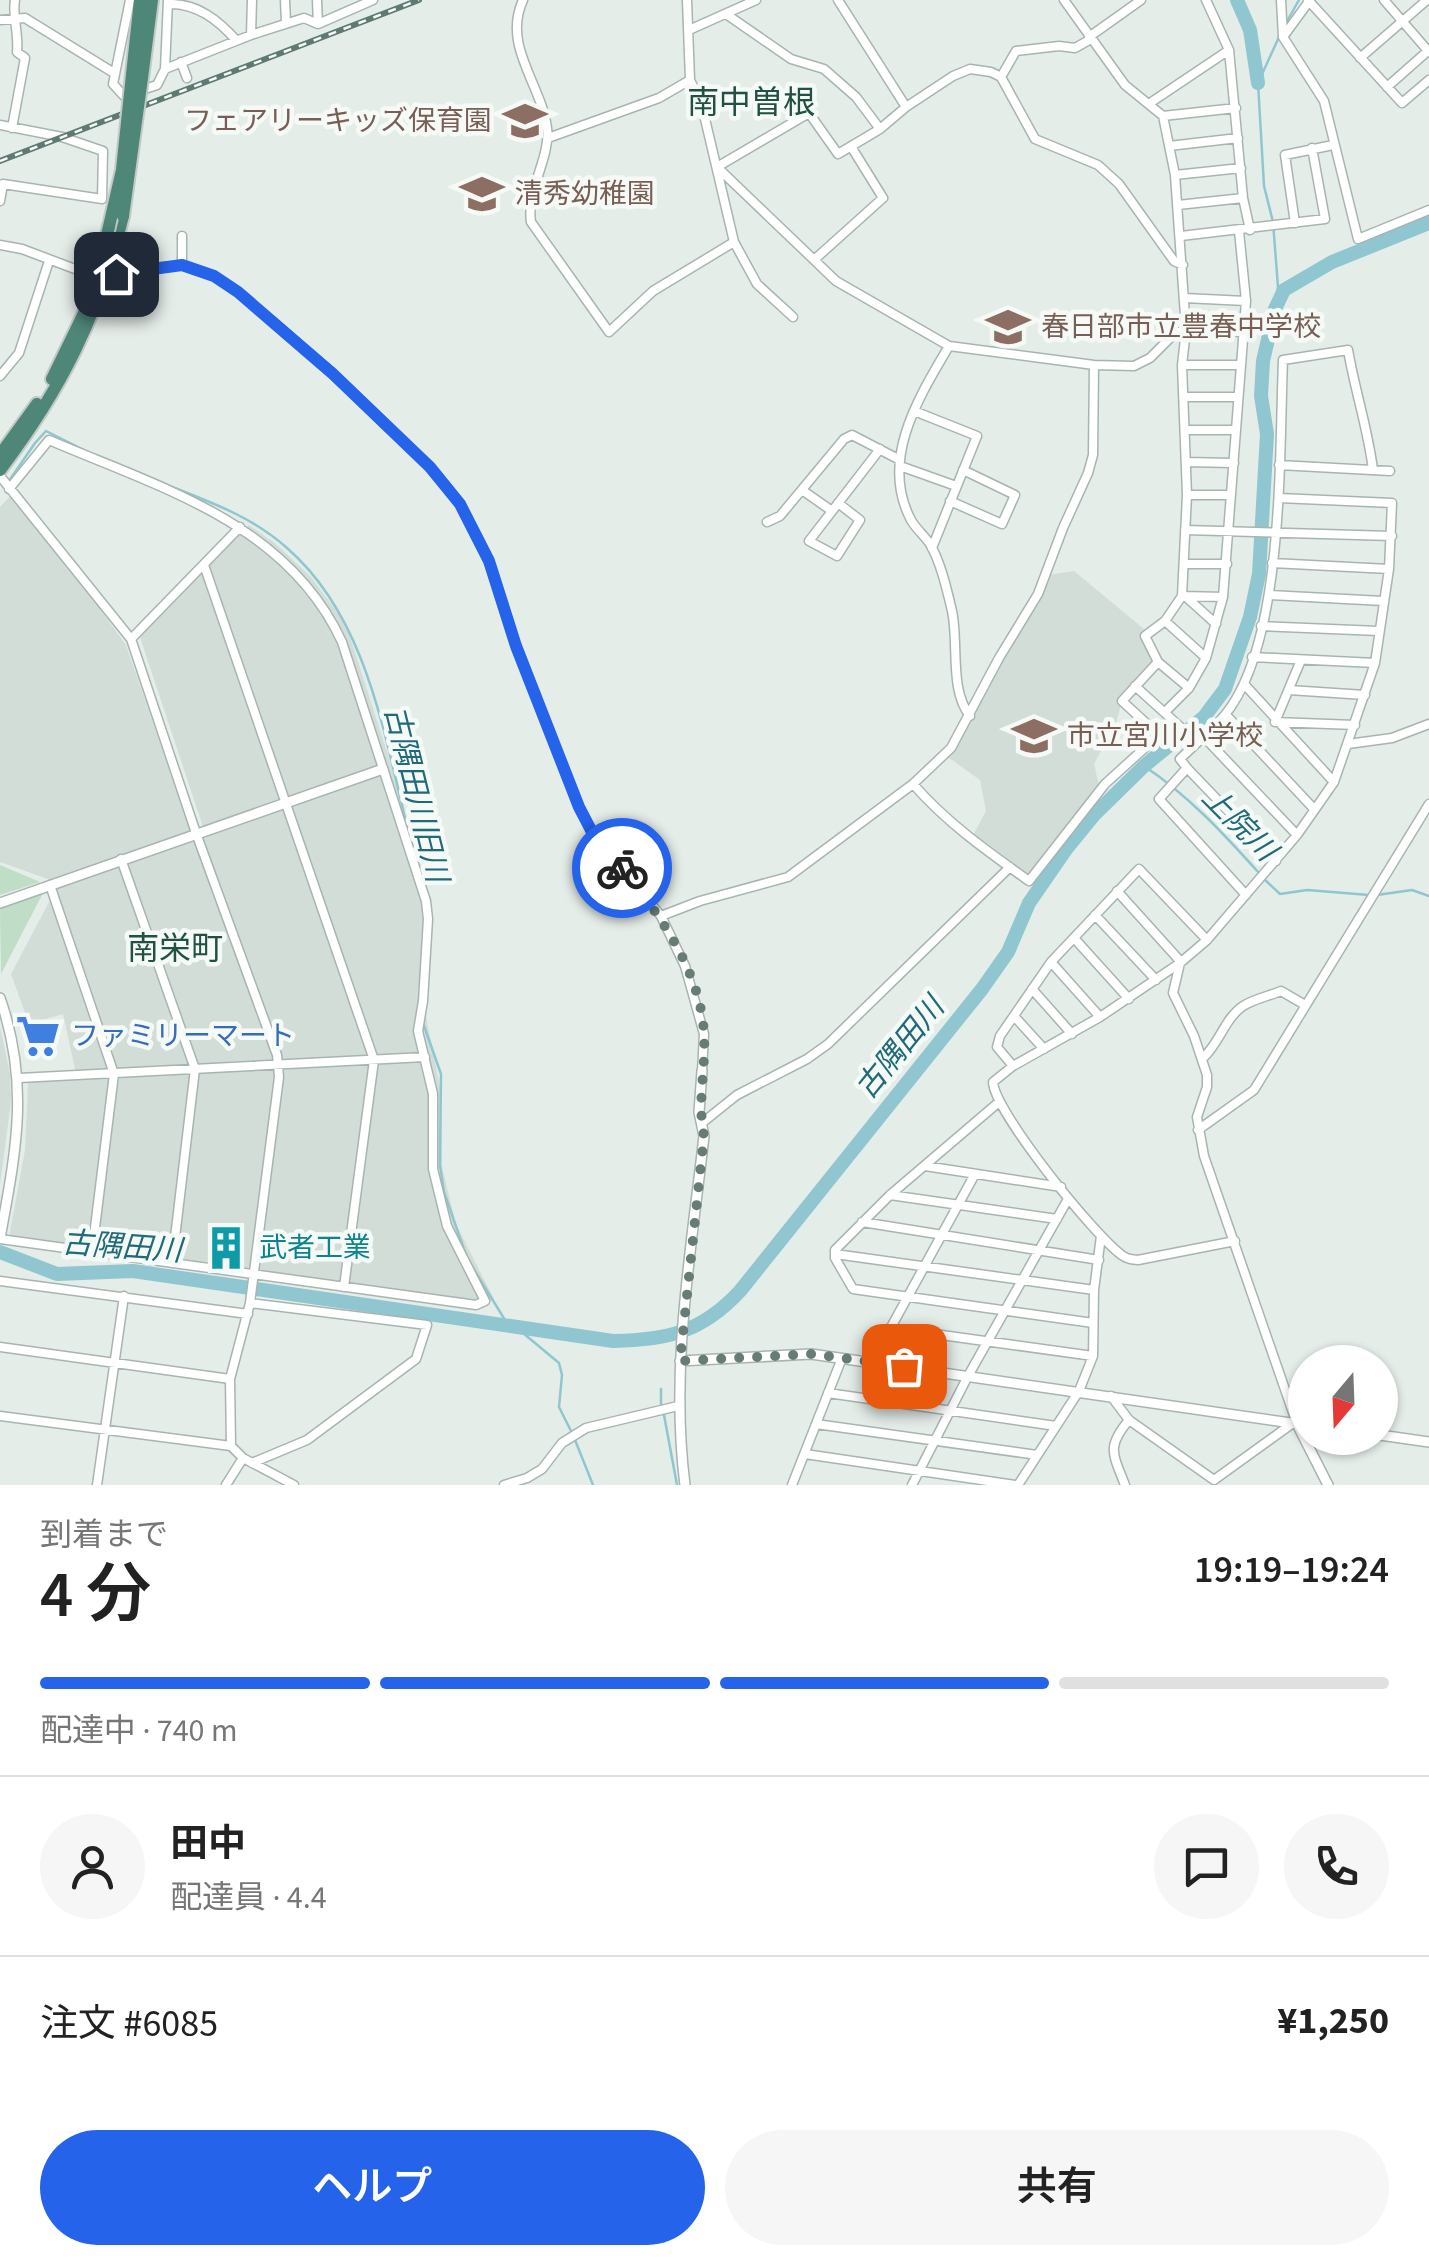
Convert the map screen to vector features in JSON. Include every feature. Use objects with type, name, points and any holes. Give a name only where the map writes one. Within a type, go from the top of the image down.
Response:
[{"type":"highway","points":[[0,454],[19,432],[68,350],[123,216],[140,0]]},
{"type":"highway","points":[[137,76],[152,0]]},
{"type":"highway","points":[[0,473],[68,369],[89,326],[104,268]]},
{"type":"street","points":[[12,128],[25,58],[17,52],[20,31],[14,16],[15,0]]},
{"type":"street","points":[[130,0],[112,84],[124,96],[157,86],[165,69],[168,2],[217,20],[236,40]]},
{"type":"street","points":[[250,35],[252,0]]},
{"type":"street","points":[[285,0],[286,23]]},
{"type":"street","points":[[316,0],[318,24]]},
{"type":"street","points":[[350,0],[350,11]]},
{"type":"street","points":[[165,69],[286,23],[304,18],[318,24],[373,0]]},
{"type":"street","points":[[524,0],[515,18],[522,66],[537,92],[548,138],[531,201],[531,222],[609,332],[653,291],[734,242]]},
{"type":"street","points":[[687,0],[690,80],[702,106],[734,242],[757,284],[793,317]]},
{"type":"street","points":[[689,30],[756,0]]},
{"type":"street","points":[[838,0],[906,107]]},
{"type":"street","points":[[1064,0],[1126,84],[1163,116],[1175,175],[1186,330],[1182,365],[1187,496],[1184,596],[1165,621],[1145,636],[1158,662],[1189,688]]},
{"type":"street","points":[[1001,77],[1016,51],[1075,48],[1141,0]]},
{"type":"street","points":[[1206,0],[1229,50],[1243,198],[1250,230]]},
{"type":"street","points":[[1281,0],[1283,37],[1324,101],[1358,239],[1429,210]]},
{"type":"street","points":[[1283,37],[1310,0],[1402,103],[1429,80]]},
{"type":"street","points":[[1384,0],[1429,51],[1388,87]]},
{"type":"street","points":[[1360,58],[1427,0]]},
{"type":"street","points":[[726,14],[790,59],[824,69],[856,97],[880,128]]},
{"type":"street","points":[[0,20],[25,18],[114,73]]},
{"type":"street","points":[[1150,103],[1229,50]]},
{"type":"street","points":[[181,62],[187,78]]},
{"type":"street","points":[[717,167],[810,113],[838,154],[953,76],[980,68],[1001,77],[1035,138],[1098,164],[1119,184],[1174,261],[1182,265]]},
{"type":"street","points":[[548,138],[658,98],[690,80]]},
{"type":"street","points":[[1163,116],[1236,108]]},
{"type":"street","points":[[0,125],[62,137],[103,151],[102,198],[3,184],[0,201]]},
{"type":"street","points":[[1169,146],[1238,138]]},
{"type":"street","points":[[1295,224],[1285,154],[1333,145]]},
{"type":"street","points":[[816,260],[883,198],[852,148]]},
{"type":"street","points":[[1181,236],[1325,219],[1312,148]]},
{"type":"street","points":[[717,167],[836,280],[950,346],[1094,365],[1134,366],[1150,358],[1175,333],[1242,332]]},
{"type":"street","points":[[1175,175],[1241,168]]},
{"type":"street","points":[[1178,205],[1243,198]]},
{"type":"street","points":[[1165,712],[1189,688],[1206,658],[1223,596],[1246,301],[1239,231]]},
{"type":"street","points":[[182,236],[182,265]]},
{"type":"street","points":[[0,246],[22,249],[49,261],[104,268],[182,265],[214,276],[251,303],[374,413],[430,467],[460,504],[489,561],[516,646],[579,807],[593,834],[661,916],[685,966],[700,1014],[704,1034],[704,1136],[683,1320],[678,1406],[685,1485]]},
{"type":"street","points":[[0,376],[19,353],[49,261]]},
{"type":"street","points":[[1184,298],[1246,301]]},
{"type":"street","points":[[950,346],[914,411],[900,446],[900,463],[909,516],[932,548],[952,610],[960,698],[970,716]]},
{"type":"street","points":[[1276,861],[1180,759],[1226,715],[1244,684],[1261,626],[1269,594],[1278,498],[1283,360],[1348,350],[1368,431],[1372,470]]},
{"type":"street","points":[[1182,365],[1240,364]]},
{"type":"street","points":[[661,916],[788,877],[938,764],[970,716],[998,658],[1038,594],[1088,473],[1093,455],[1094,365]]},
{"type":"street","points":[[1184,397],[1238,397]]},
{"type":"street","points":[[914,411],[976,436],[932,548]]},
{"type":"street","points":[[1186,430],[1236,430]]},
{"type":"street","points":[[767,522],[780,516],[844,439],[852,435],[900,463],[956,486]]},
{"type":"street","points":[[0,998],[19,1078],[18,1132],[0,1238],[253,1278],[476,1305],[485,1302],[460,1258],[441,1207],[433,1169],[433,1094],[418,1031],[428,919],[426,901],[331,618],[303,579],[240,527],[191,501],[49,440],[9,489]]},
{"type":"street","points":[[838,503],[860,520],[836,556],[808,541],[880,449]]},
{"type":"street","points":[[1186,462],[1234,463]]},
{"type":"street","points":[[1279,465],[1390,471]]},
{"type":"street","points":[[950,501],[1002,524],[1015,495],[963,470]]},
{"type":"street","points":[[0,473],[131,639],[279,1065],[250,1303],[230,1379],[231,1446]]},
{"type":"street","points":[[802,490],[832,511]]},
{"type":"street","points":[[1187,496],[1231,496]]},
{"type":"street","points":[[1235,1241],[1138,1260],[1123,1256],[1068,1199],[998,1102],[993,1082],[1012,1066],[1129,998],[1207,940],[1297,835],[1334,782],[1374,663],[1389,569],[1392,503],[1278,498]]},
{"type":"street","points":[[131,639],[240,527]]},
{"type":"street","points":[[1185,530],[1392,536]]},
{"type":"street","points":[[1184,564],[1226,564]]},
{"type":"street","points":[[1272,564],[1389,569]]},
{"type":"street","points":[[204,565],[374,1060],[344,1287]]},
{"type":"street","points":[[1269,594],[1383,601]]},
{"type":"street","points":[[1184,596],[1223,596]]},
{"type":"street","points":[[1184,596],[1216,624]]},
{"type":"street","points":[[1165,621],[1206,658]]},
{"type":"street","points":[[1261,626],[1379,631]]},
{"type":"street","points":[[1252,657],[1374,663]]},
{"type":"street","points":[[1276,722],[1300,660]]},
{"type":"street","points":[[913,784],[935,810],[1029,881],[1105,784],[1159,735],[1122,701],[1158,662]]},
{"type":"street","points":[[1244,684],[1334,782]]},
{"type":"street","points":[[1136,686],[1200,739],[1297,835]]},
{"type":"street","points":[[1289,690],[1365,695]]},
{"type":"street","points":[[1226,715],[1314,809]]},
{"type":"street","points":[[1348,744],[1392,738],[1428,721]]},
{"type":"street","points":[[1276,722],[1355,725]]},
{"type":"street","points":[[1188,768],[1159,799],[1246,895]]},
{"type":"street","points":[[0,903],[383,769]]},
{"type":"street","points":[[1198,1130],[1254,1090],[1429,804]]},
{"type":"street","points":[[121,860],[195,1069],[172,1263]]},
{"type":"street","points":[[702,1123],[736,1095],[828,1044],[1010,867]]},
{"type":"street","points":[[1012,1066],[997,1047],[1014,1016],[1051,962],[1139,869],[1207,940]]},
{"type":"street","points":[[50,885],[114,1074],[92,1252]]},
{"type":"street","points":[[1116,891],[1181,962]]},
{"type":"street","points":[[1096,914],[1156,980]]},
{"type":"street","points":[[1074,938],[1129,998]]},
{"type":"street","points":[[1051,962],[1100,1017]]},
{"type":"street","points":[[1181,962],[1173,993],[1202,1058],[1207,1086],[1197,1116],[1204,1156],[1288,1395]]},
{"type":"street","points":[[1032,989],[1072,1034]]},
{"type":"street","points":[[1202,1058],[1214,1048],[1232,1016],[1243,1006],[1281,991],[1305,1005]]},
{"type":"street","points":[[1014,1016],[1044,1049]]},
{"type":"street","points":[[19,1078],[425,1057]]},
{"type":"street","points":[[835,1254],[890,1195],[998,1102]]},
{"type":"street","points":[[925,1166],[1061,1187]]},
{"type":"street","points":[[872,1362],[974,1174]]},
{"type":"street","points":[[890,1195],[1057,1220]]},
{"type":"street","points":[[912,1485],[987,1341],[1068,1199]]},
{"type":"street","points":[[862,1222],[1098,1260]]},
{"type":"street","points":[[805,1454],[1017,1485],[1079,1391],[1093,1356],[1094,1290],[1102,1236]]},
{"type":"street","points":[[835,1254],[1094,1290]]},
{"type":"street","points":[[835,1254],[852,1289],[1093,1323]]},
{"type":"street","points":[[0,1282],[248,1314]]},
{"type":"street","points":[[97,1485],[124,1296]]},
{"type":"street","points":[[250,1303],[427,1325],[416,1359],[307,1440],[252,1464]]},
{"type":"street","points":[[891,1328],[1093,1356]]},
{"type":"street","points":[[0,1347],[230,1379]]},
{"type":"street","points":[[680,1361],[811,1354],[1288,1423]]},
{"type":"street","points":[[792,1485],[842,1358]]},
{"type":"street","points":[[828,1393],[1056,1426]]},
{"type":"street","points":[[1111,1396],[1130,1420],[1214,1480],[1288,1431]]},
{"type":"street","points":[[504,1485],[542,1469],[562,1442],[586,1428],[678,1406]]},
{"type":"street","points":[[0,1416],[231,1446],[252,1464],[294,1485]]},
{"type":"street","points":[[1126,1485],[1112,1446],[1130,1420]]},
{"type":"street","points":[[816,1424],[1036,1455]]},
{"type":"street","points":[[1398,1438],[1429,1442]]},
{"type":"street","points":[[1313,1455],[1328,1485]]},
{"type":"street","points":[[226,1485],[243,1458]]},
{"type":"shaded area","points":[[13,493],[104,605],[100,609],[126,645],[192,834],[204,830],[140,637],[249,525],[311,577],[340,616],[392,767],[426,901],[423,1001],[441,1092],[442,1167],[456,1224],[494,1299],[485,1303],[9,1237],[25,1150],[28,1082],[77,1078],[63,1014],[29,1024],[11,974],[59,883],[0,862],[0,507]]},
{"type":"shaded area","name":"市立宮川小学校","points":[[1074,571],[1150,634],[1146,636],[1158,662],[1122,701],[1116,723],[1094,764],[1100,790],[1029,881],[971,839],[986,811],[980,780],[945,755],[1047,575]]},
{"type":"shaded area","points":[[0,1026],[10,1074],[11,1102],[0,1185]]},
{"type":"green space","points":[[0,865],[40,882],[0,895]]},
{"type":"green space","points":[[43,893],[1,974],[0,909]]},
{"type":"waterway","points":[[1237,0],[1250,30],[1258,83]]},
{"type":"waterway","points":[[1285,25],[1299,0]]},
{"type":"waterway","points":[[1275,309],[1278,287],[1273,222],[1264,186],[1258,83],[1279,37]]},
{"type":"waterway","name":"古隅田川","points":[[0,1252],[57,1274],[133,1271],[613,1341],[667,1336],[712,1316],[740,1291],[982,989],[1008,952],[1029,903],[1067,848],[1144,766],[1204,717],[1225,689],[1250,617],[1259,574],[1267,434],[1261,396],[1263,361],[1275,309],[1284,290],[1332,262],[1429,223]]},
{"type":"waterway","points":[[9,481],[46,431],[86,451]]},
{"type":"waterway","name":"古隅田川旧川","points":[[172,487],[261,528],[315,577],[337,610],[370,684],[411,842]]},
{"type":"waterway","name":"上院川","points":[[1144,766],[1191,802],[1259,873]]},
{"type":"waterway","name":"上院川","points":[[1264,879],[1280,894],[1307,890],[1369,895]]},
{"type":"waterway","name":"上院川","points":[[1377,895],[1412,890],[1429,896]]},
{"type":"waterway","name":"古隅田川旧川","points":[[423,1023],[441,1074],[440,1165],[444,1192],[467,1258],[508,1325],[559,1363],[559,1407],[572,1433]]},
{"type":"waterway","points":[[661,1389],[661,1404]]},
{"type":"waterway","points":[[664,1415],[677,1485]]},
{"type":"waterway","points":[[575,1440],[593,1485]]},
{"type":"railway","points":[[0,161],[419,0]]},
{"type":"way so far","points":[[622,868],[661,916],[685,966],[704,1034],[699,1112],[704,1136],[680,1361],[811,1354],[904,1366]]},
{"type":"place","name":"フェアリーキッズ保育園","points":[[525,121]]},
{"type":"place","name":"清秀幼稚園","points":[[482,194]]},
{"type":"place","name":"春日部市立豊春中学校","points":[[1008,327]]},
{"type":"place","name":"市立宮川小学校","points":[[1034,736]]},
{"type":"place","name":"ファミリーマート","points":[[38,1036]]},
{"type":"place","name":"武者工業","points":[[226,1248]]},
{"type":"district","name":"南中曽根","points":[[751,103]]},
{"type":"district","name":"南栄町","points":[[175,949]]},
{"type":"route","points":[[116,274],[182,265],[214,276],[333,374],[430,467],[460,504],[489,561],[516,646],[579,807],[593,834],[622,868]]}]
